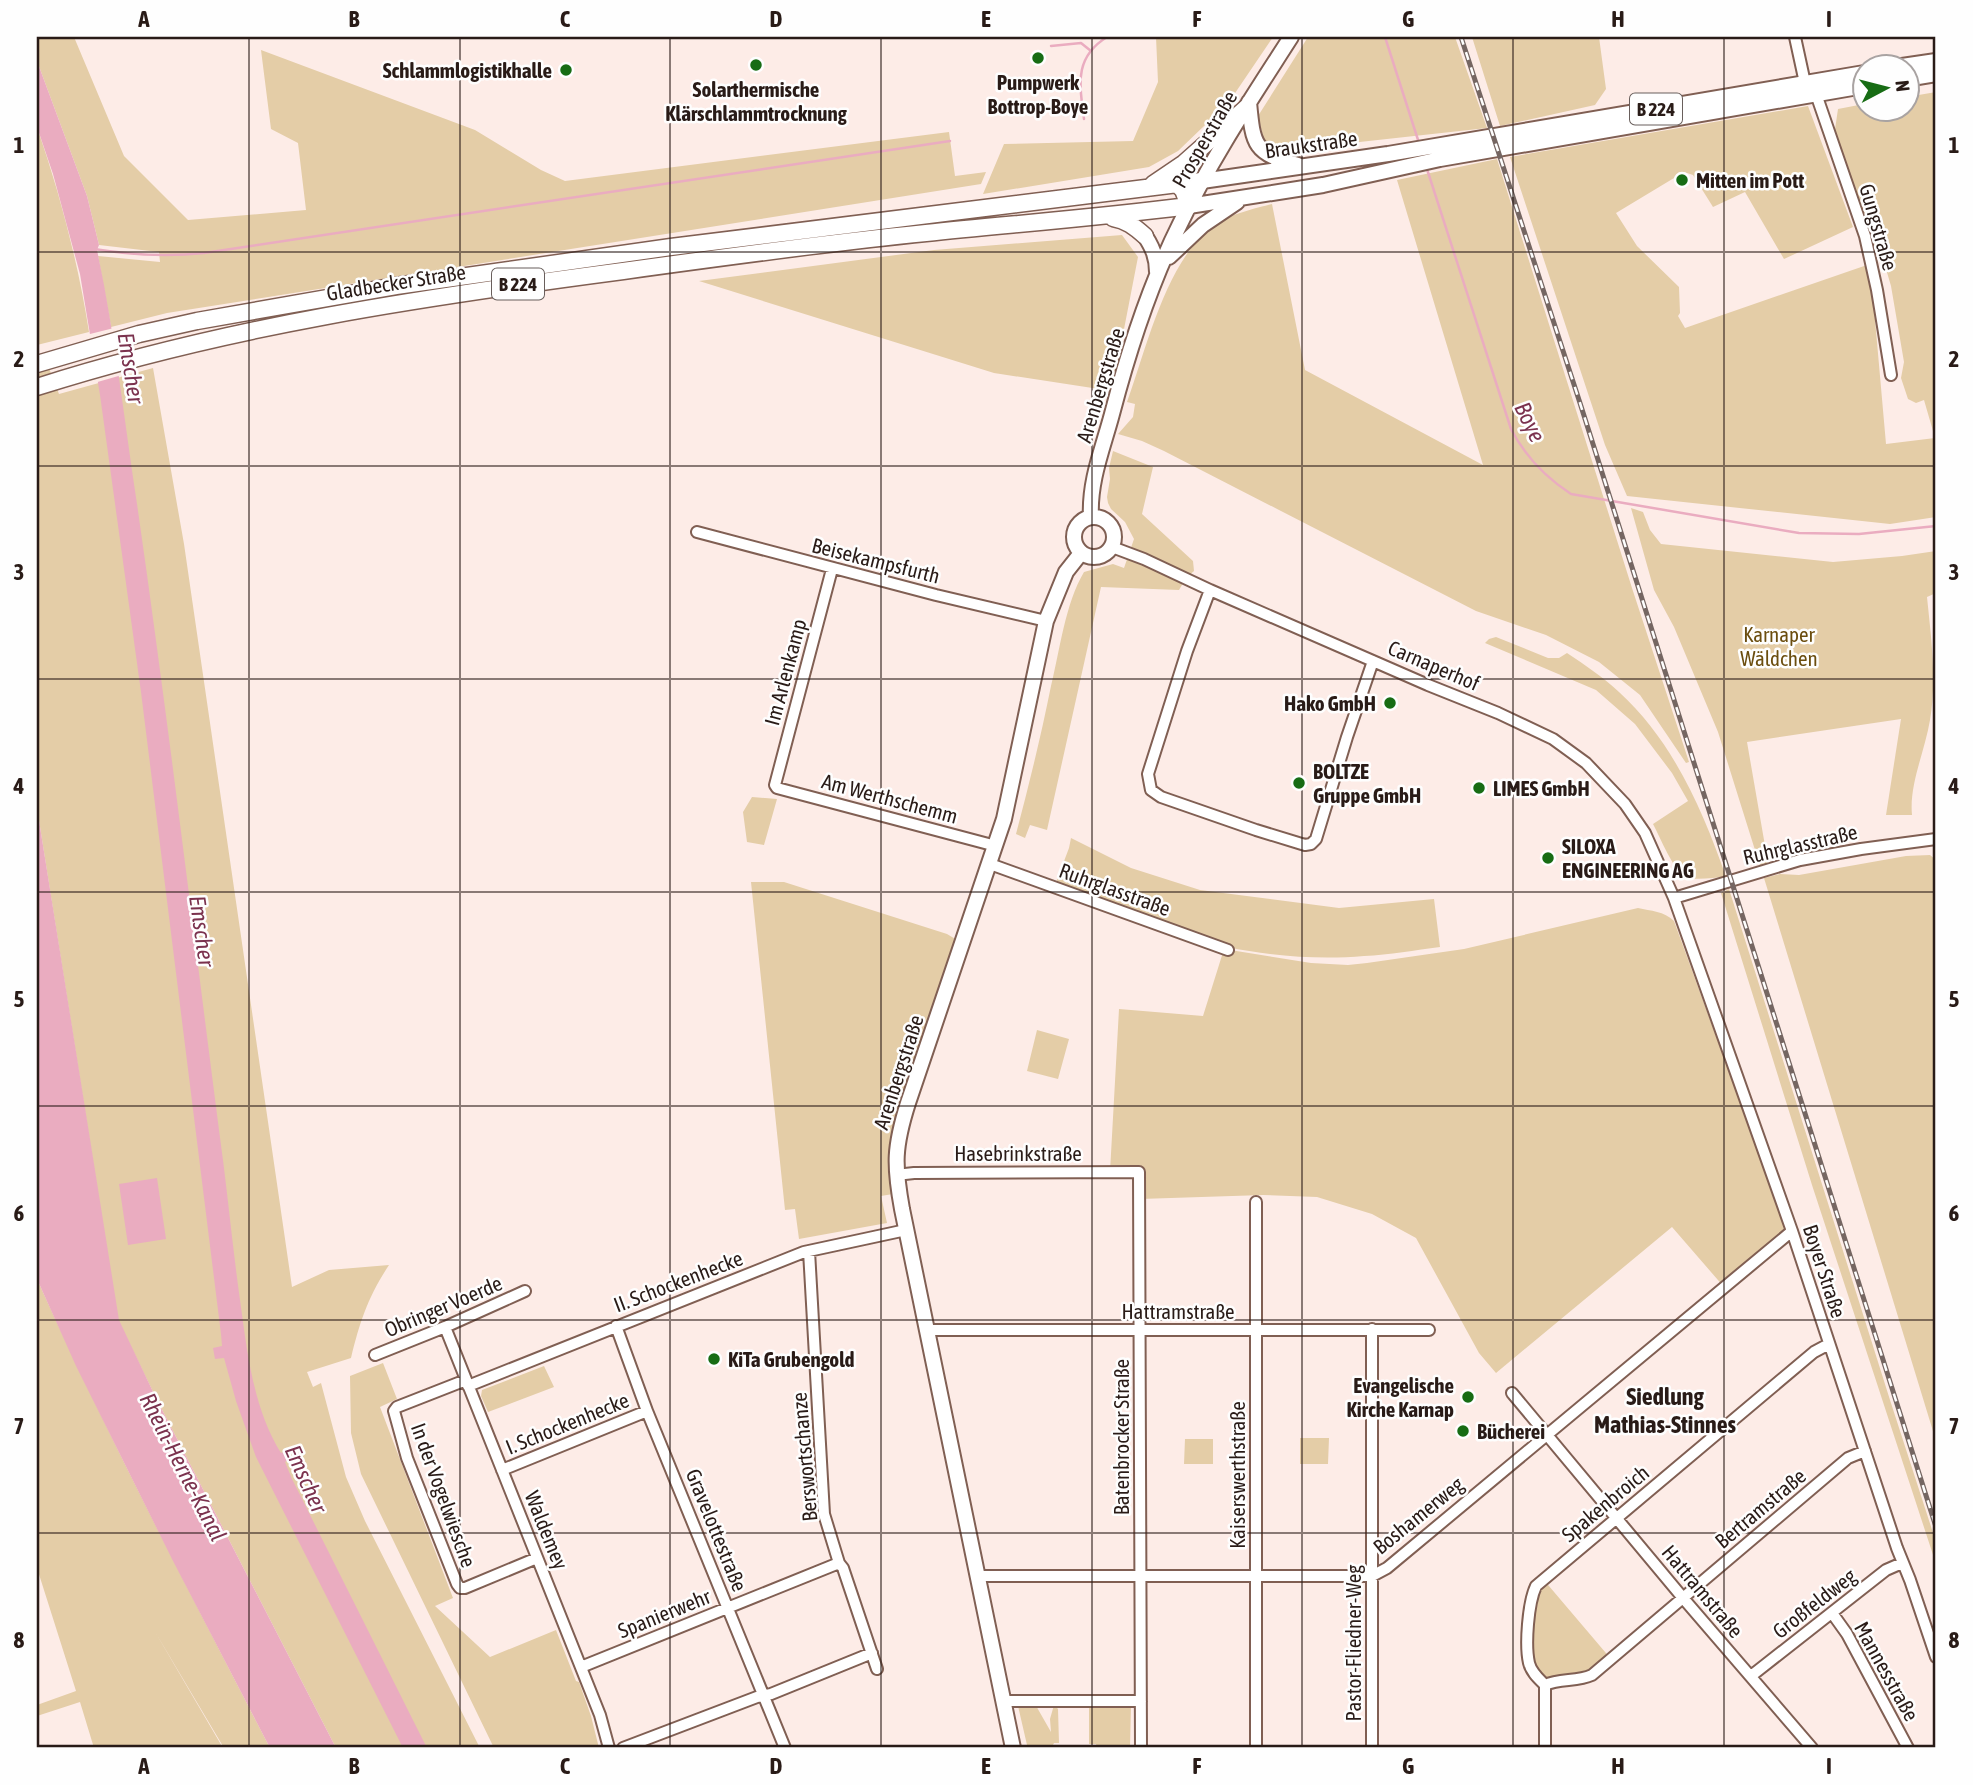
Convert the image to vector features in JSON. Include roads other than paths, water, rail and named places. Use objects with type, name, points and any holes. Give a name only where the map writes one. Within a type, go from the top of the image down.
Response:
[{"type":"highway","points":[[1148,188],[1184,163],[1248,105]]},
{"type":"highway","name":"Braukstraße","points":[[765,244],[1202,181]]},
{"type":"highway","points":[[1177,184],[1183,190],[1189,206]]},
{"type":"highway","name":"Braukstraße","points":[[765,244],[925,233],[1189,206]]},
{"type":"highway","points":[[1107,216],[1135,226],[1145,236]]},
{"type":"highway","name":"Gladbecker Straße","points":[[40,362],[139,334],[396,286],[524,267],[765,244]]},
{"type":"highway","name":"Gladbecker Straße","points":[[37,387],[144,356],[331,314],[765,244]]},
{"type":"highway","points":[[37,393],[77,374]]},
{"type":"main road","name":"Prosperstraße","points":[[1159,270],[1202,181],[1291,37]]},
{"type":"main road","name":"Braukstraße","points":[[1189,206],[1323,185],[1438,152],[1850,75]]},
{"type":"main road","name":"Braukstraße","points":[[1438,152],[1850,88]]},
{"type":"main road","points":[[1248,105],[1252,131],[1258,146],[1276,159],[1306,167]]},
{"type":"main road","name":"Braukstraße","points":[[1202,181],[1306,167],[1410,158]]},
{"type":"main road","points":[[1202,181],[1213,202]]},
{"type":"main road","points":[[1159,270],[1182,243],[1203,225],[1244,198]]},
{"type":"main road","points":[[1145,236],[1153,248],[1159,270]]},
{"type":"main road","name":"Arenbergstraße","points":[[1091,517],[1091,491],[1114,405],[1159,270]]},
{"type":"main road","points":[[1091,517],[1102,519],[1111,526],[1114,536],[1112,547],[1107,553],[1090,557],[1081,553],[1075,543],[1074,532],[1081,522],[1091,517]]},
{"type":"main road","name":"Arenbergstraße","points":[[1013,1748],[906,1230],[896,1175],[896,1153],[900,1128],[996,846],[1011,792],[1046,621],[1066,572],[1081,553]]},
{"type":"street","points":[[1795,37],[1805,83]]},
{"type":"street","name":"Gungstraße","points":[[1816,94],[1865,236],[1891,374]]},
{"type":"street","name":"Beisekampsfurth","points":[[698,532],[832,569],[1046,621]]},
{"type":"street","name":"Carnaperhof","points":[[1112,547],[1508,717],[1553,739],[1586,763],[1625,804],[1645,833],[1674,898]]},
{"type":"street","name":"Im Arlenkamp","points":[[775,785],[832,569]]},
{"type":"street","points":[[1210,590],[1187,651],[1148,774],[1151,790],[1161,797],[1256,830],[1305,845],[1311,844],[1316,839],[1373,661]]},
{"type":"street","name":"Am Werthschemm","points":[[775,785],[777,788],[834,804],[996,846]]},
{"type":"street","name":"Ruhrglasstraße","points":[[1674,898],[1800,860],[1936,839]]},
{"type":"street","name":"Ruhrglasstraße","points":[[990,864],[1228,950]]},
{"type":"street","name":"Boyer Straße","points":[[1674,898],[1792,1231],[1902,1563],[1936,1657]]},
{"type":"street","name":"Hasebrinkstraße","points":[[896,1175],[1139,1172]]},
{"type":"street","name":"Batenbrocker Straße","points":[[1139,1172],[1141,1748]]},
{"type":"street","name":"Kaiserswerthstraße","points":[[1255,1202],[1256,1748]]},
{"type":"street","name":"II. Schockenhecke","points":[[467,1383],[809,1251],[906,1230]]},
{"type":"street","name":"Boshamerweg","points":[[978,1576],[1373,1576],[1387,1568],[1792,1231]]},
{"type":"street","name":"Berswortschanze","points":[[809,1251],[824,1514],[877,1669]]},
{"type":"street","name":"Obringer Voerde","points":[[375,1355],[525,1291]]},
{"type":"street","name":"Gravelottestraße","points":[[616,1326],[647,1410],[785,1748]]},
{"type":"street","name":"Waldemey","points":[[445,1327],[600,1715],[609,1748]]},
{"type":"street","name":"Pastor-Fliedner-Weg","points":[[1372,1329],[1372,1748]]},
{"type":"street","name":"Hattramstraße","points":[[927,1330],[1429,1329]]},
{"type":"street","name":"Spakenbroich","points":[[1545,1748],[1545,1685],[1534,1674],[1530,1665],[1529,1609],[1536,1586],[1814,1352],[1829,1344]]},
{"type":"street","name":"In der Vogelwiesche","points":[[467,1383],[397,1407],[394,1411],[407,1458],[457,1584],[460,1588],[465,1588],[537,1558]]},
{"type":"street","name":"Hattramstraße","points":[[1512,1393],[1812,1748]]},
{"type":"street","name":"I. Schockenhecke","points":[[502,1470],[647,1410]]},
{"type":"street","name":"Bertramstraße","points":[[1545,1685],[1554,1681],[1582,1680],[1592,1675],[1848,1458],[1865,1451]]},
{"type":"street","name":"Spanierwehr","points":[[581,1667],[839,1563]]},
{"type":"street","name":"Großfeldweg","points":[[1751,1676],[1886,1570],[1902,1563]]},
{"type":"street","name":"Mannesstraße","points":[[1832,1613],[1847,1634],[1908,1748]]},
{"type":"street","points":[[622,1748],[872,1653]]},
{"type":"street","points":[[1003,1701],[1141,1701]]},
{"type":"water","points":[[37,61],[87,196],[99,245],[97,250],[114,345],[159,660],[237,1279],[253,1379],[271,1436],[281,1453],[286,1451],[290,1459],[285,1462],[292,1479],[427,1748],[403,1748],[256,1457],[224,1358],[215,1359],[213,1348],[222,1346],[221,1334],[141,692],[100,395],[80,274],[53,174],[37,127]]},
{"type":"water","name":"Rhein-Herne-Kanal","points":[[37,808],[119,1320],[156,1398],[336,1748],[270,1748],[76,1366],[37,1279]]},
{"type":"water","points":[[157,1178],[166,1239],[128,1245],[119,1184]]},
{"type":"waterway","name":"Boye","points":[[1084,119],[1081,95],[1084,63],[1088,54],[1107,37]]},
{"type":"waterway","name":"Boye","points":[[1385,37],[1419,143]]},
{"type":"waterway","points":[[1051,46],[1081,43],[1091,51]]},
{"type":"waterway","points":[[94,249],[149,255],[204,253],[950,141]]},
{"type":"waterway","name":"Boye","points":[[1426,166],[1511,429],[1529,457],[1571,494],[1799,533],[1859,534],[1936,526]]},
{"type":"railway","points":[[1461,37],[1580,403],[1936,1527]]},
{"type":"place","name":"Pumpwerk Bottrop-Boye","points":[[1038,58]]},
{"type":"place","name":"Solarthermische Klärschlammtrocknung","points":[[756,65]]},
{"type":"place","name":"Schlammlogistikhalle","points":[[566,70]]},
{"type":"place","name":"Mitten im Pott","points":[[1682,180]]},
{"type":"place","name":"Hako GmbH","points":[[1390,703]]},
{"type":"place","name":"BOLTZE Gruppe GmbH","points":[[1299,783]]},
{"type":"place","name":"LIMES GmbH","points":[[1479,788]]},
{"type":"place","name":"SILOXA ENGINEERING AG","points":[[1548,858]]},
{"type":"place","name":"KiTa Grubengold","points":[[714,1359]]},
{"type":"place","name":"Evangelische Kirche Karnap","points":[[1468,1397]]},
{"type":"place","name":"Bücherei","points":[[1463,1431]]},
{"type":"district","name":"Siedlung Mathias-Stinnes","points":[[1665,1410]]},
{"type":"water label","name":"Emscher","points":[[131,368]]},
{"type":"water label","name":"Emscher","points":[[202,931]]},
{"type":"water label","name":"Emscher","points":[[306,1479]]},
{"type":"park label","name":"Karnaper Wäldchen","points":[[1779,646]]}]
